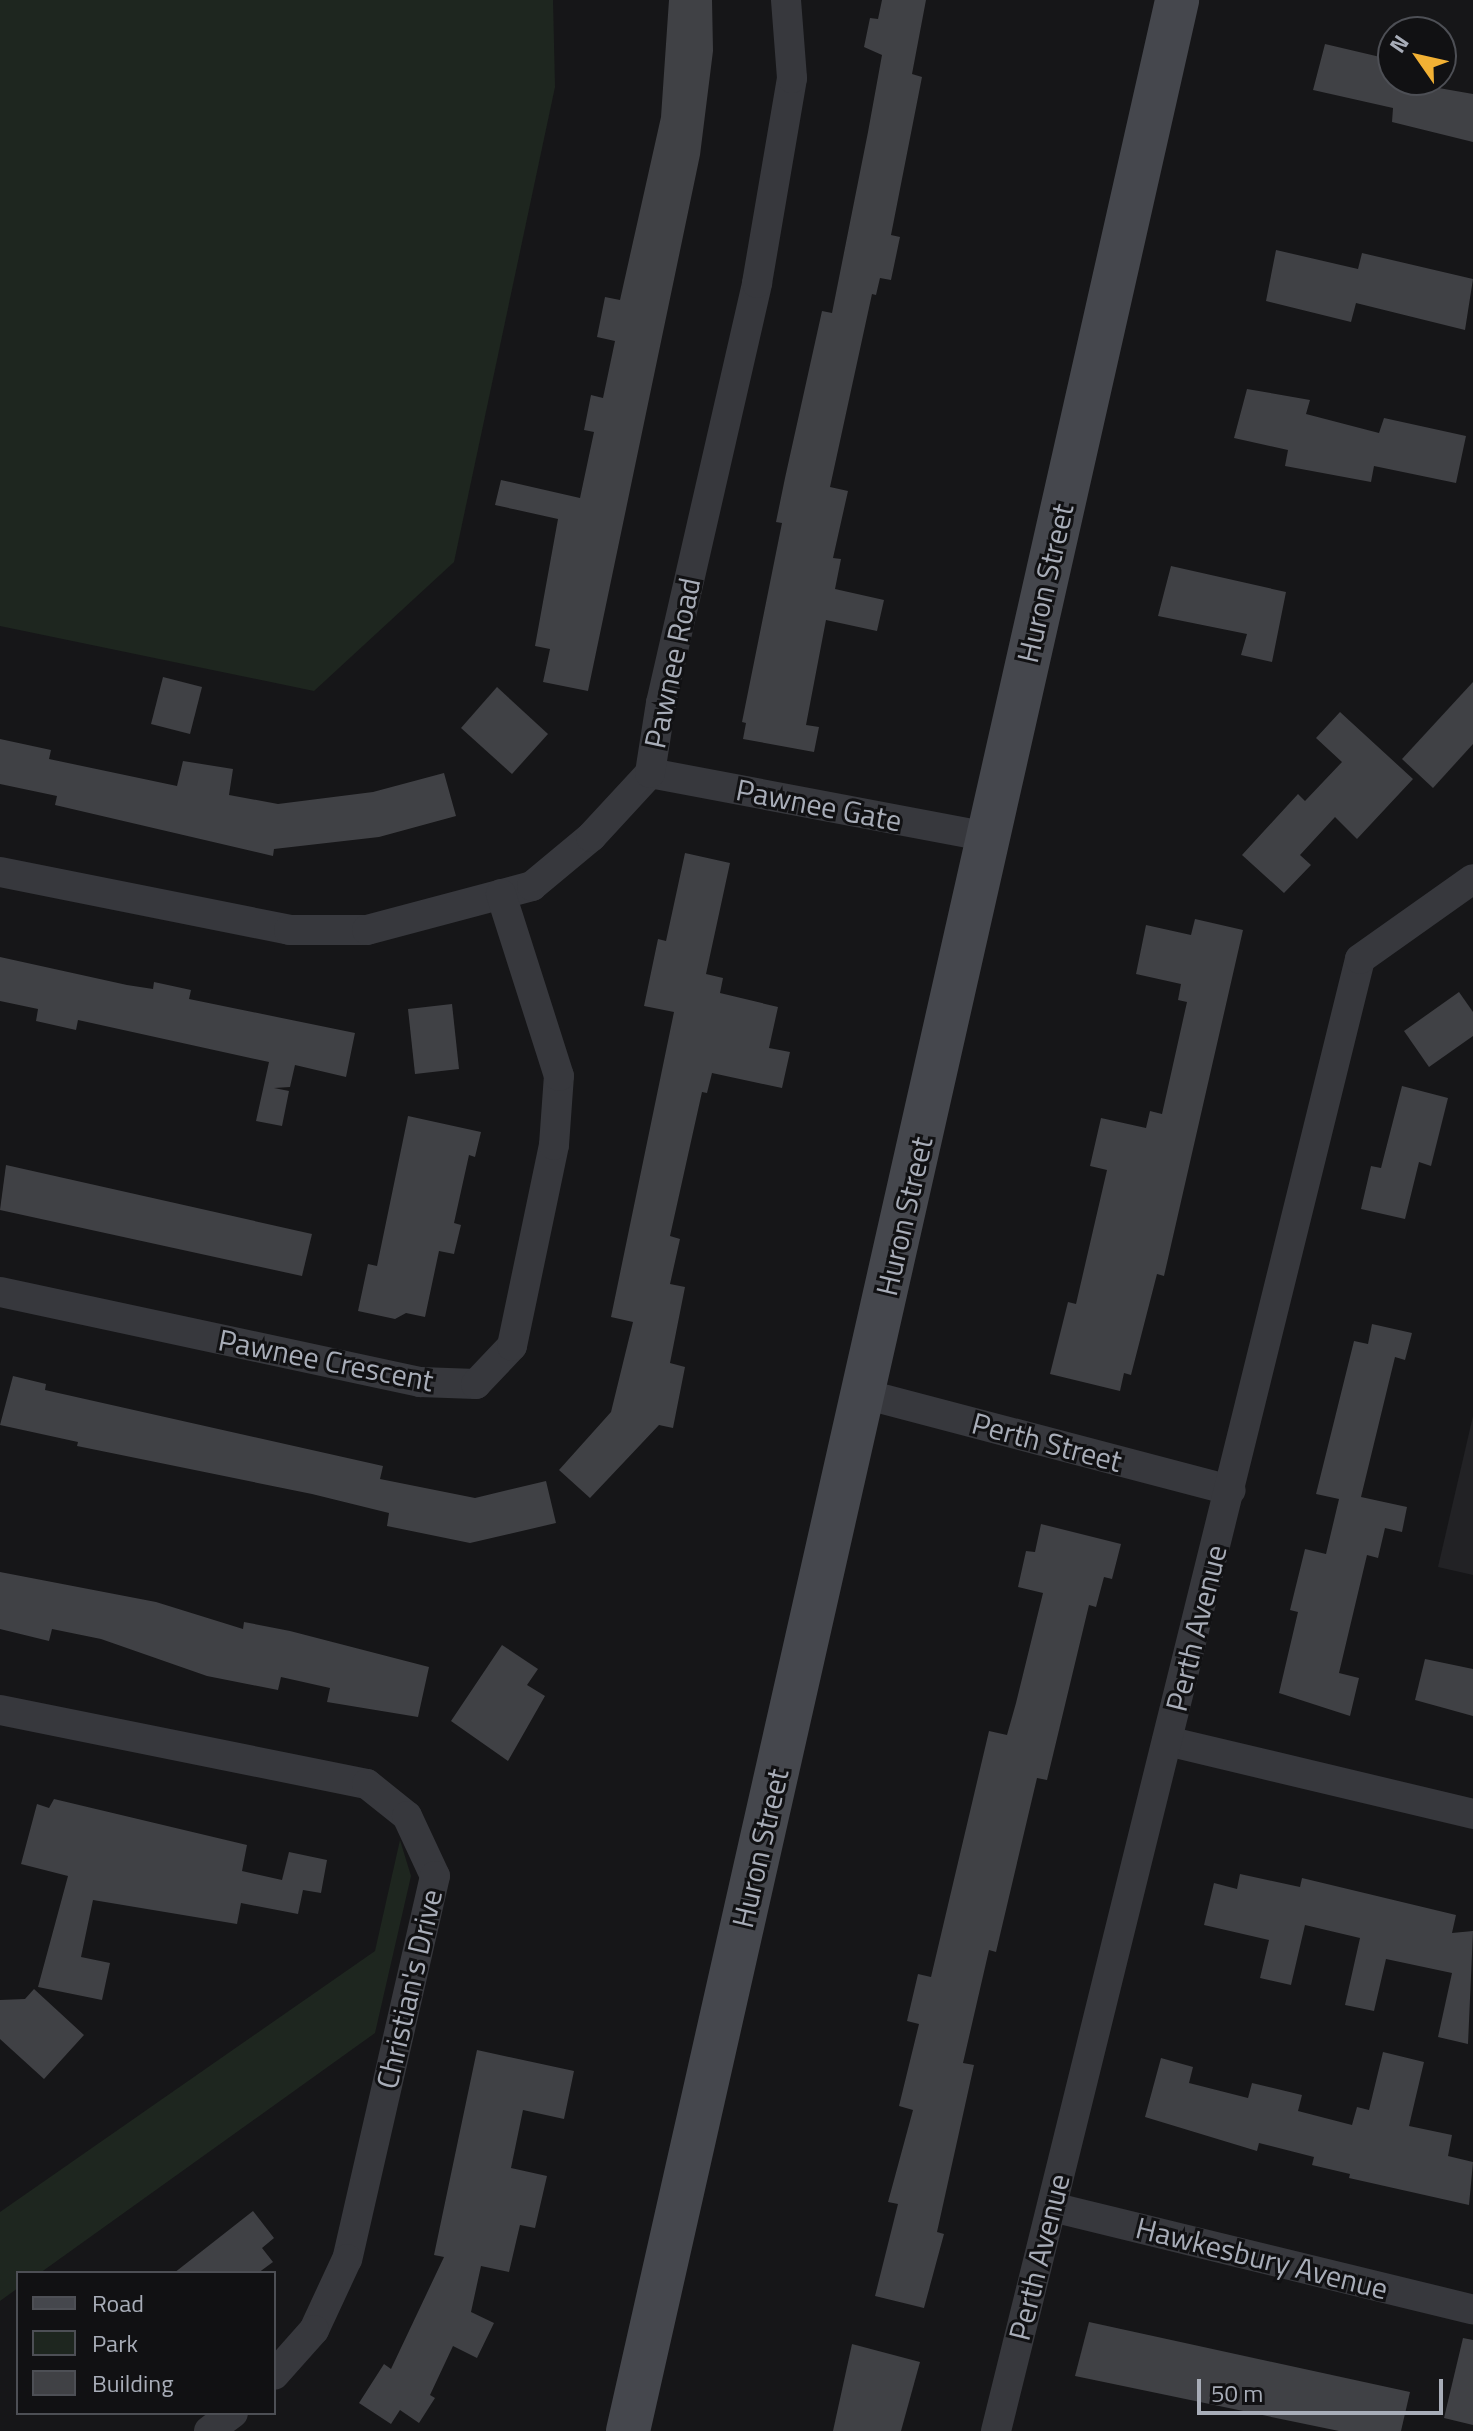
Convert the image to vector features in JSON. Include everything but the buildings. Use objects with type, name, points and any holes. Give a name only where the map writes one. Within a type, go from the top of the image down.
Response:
[{"type":"main road","name":"Huron Street","points":[[628,2431],[1177,0]]},
{"type":"street","name":"Pawnee Road","points":[[0,872],[289,930],[367,930],[532,886],[591,837],[650,773],[661,703],[759,269],[792,78],[786,0]]},
{"type":"street","name":"Pawnee Gate","points":[[650,773],[988,837]]},
{"type":"street","name":"Perth Avenue","points":[[996,2431],[1360,959],[1473,879]]},
{"type":"street","name":"Pawnee Crescent","points":[[0,1292],[420,1382],[476,1384],[512,1346],[554,1145],[559,1076],[501,894]]},
{"type":"street","name":"Perth Street","points":[[864,1394],[1231,1490]]},
{"type":"street","name":"Christian's Drive","points":[[0,1710],[367,1784],[407,1816],[435,1876],[347,2259],[314,2330],[276,2373]]},
{"type":"street","points":[[1167,1741],[1473,1814]]},
{"type":"street","name":"Hawkesbury Avenue","points":[[1052,2207],[1473,2310]]},
{"type":"street","points":[[209,2431],[230,2415]]},
{"type":"shaded area","points":[[1473,1416],[1473,1575],[1438,1567]]},
{"type":"green space","points":[[0,0],[553,0],[555,87],[454,562],[314,691],[0,626]]},
{"type":"green space","points":[[400,1840],[411,1876],[375,2033],[43,2271],[16,2271],[16,2289],[0,2301],[0,2212],[375,1951]]}]
